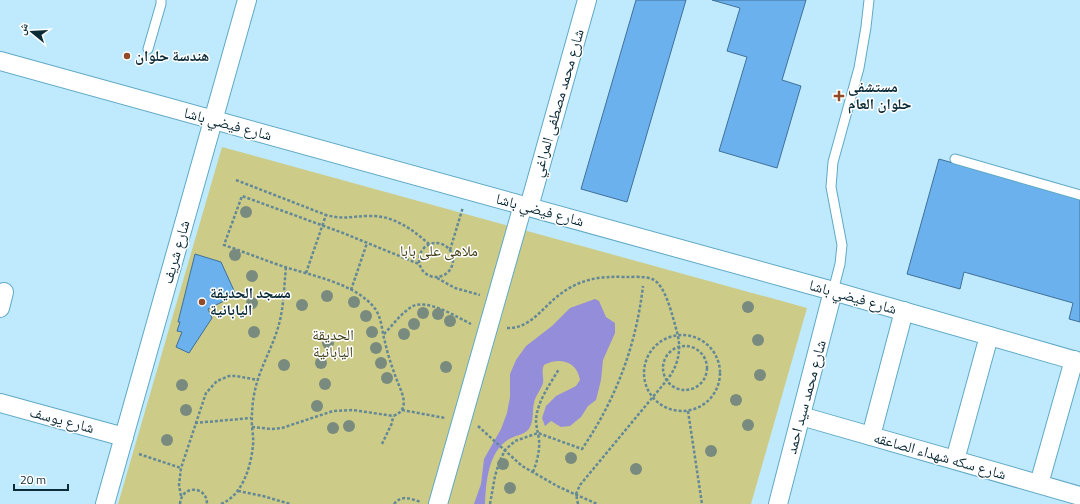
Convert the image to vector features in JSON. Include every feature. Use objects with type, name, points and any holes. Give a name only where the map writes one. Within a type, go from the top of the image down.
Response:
[{"type":"street","name":"شارع شريف","points":[[105,504],[247,0]]},
{"type":"street","name":"شارع محمد مصطفى المراغي","points":[[438,504],[496,299],[526,206],[587,0]]},
{"type":"street","name":"شارع فيضي باشا","points":[[0,62],[833,291],[1077,361]]},
{"type":"street","name":"شارع محمد سيد احمد","points":[[778,504],[833,291]]},
{"type":"street","points":[[871,436],[904,311]]},
{"type":"street","points":[[955,460],[989,336]]},
{"type":"street","points":[[1038,484],[1077,361]]},
{"type":"street","name":"شارع يوسف","points":[[0,403],[124,437]]},
{"type":"street","name":"شارع سكه شهداء الصاعقه","points":[[801,416],[1080,496]]},
{"type":"lane","points":[[148,49],[161,0]]},
{"type":"lane","points":[[833,291],[840,264],[842,245],[831,187],[833,162],[859,68],[869,0]]},
{"type":"lane","points":[[955,159],[1080,194]]},
{"type":"path","points":[[236,180],[326,215],[346,219],[368,216],[386,217],[403,224],[429,244]]},
{"type":"path","points":[[252,427],[271,429],[282,428],[334,410],[354,410],[393,416],[402,410],[404,400],[391,364],[381,321],[377,311],[370,303],[351,290],[323,278],[286,267],[224,245],[242,196],[323,225],[419,264]]},
{"type":"path","points":[[450,251],[441,244],[429,244],[420,252],[418,258],[421,269],[425,274],[436,277],[442,276],[451,268],[453,262],[450,251],[462,213]]},
{"type":"path","points":[[306,273],[326,215]]},
{"type":"path","points":[[351,290],[367,243]]},
{"type":"path","points":[[221,504],[232,498],[238,491],[250,460],[253,443],[252,402],[258,380],[279,324],[286,267]]},
{"type":"path","points":[[383,334],[411,307],[415,305],[425,304],[488,329],[516,328],[524,325],[563,292],[593,278],[605,276],[652,279],[660,285],[678,334],[679,356],[677,365],[667,380],[580,485],[576,494],[578,504]]},
{"type":"path","points":[[436,277],[455,288],[496,299]]},
{"type":"path","points":[[490,504],[495,476],[504,449],[515,441],[538,433],[582,449],[606,412],[624,372],[636,329],[644,286]]},
{"type":"path","points":[[678,334],[690,335],[701,339],[710,346],[717,356],[721,368],[720,380],[716,391],[709,400],[699,407],[688,411],[678,411],[667,408],[658,403],[652,397],[646,385],[644,374],[645,363],[650,352],[657,343],[667,337],[678,334]]},
{"type":"path","points":[[679,346],[691,347],[701,353],[707,364],[706,376],[698,385],[688,390],[676,388],[667,380],[663,371],[664,360],[670,351],[679,346]]},
{"type":"path","points":[[533,472],[539,450],[536,420],[538,411],[548,388],[559,369]]},
{"type":"path","points":[[180,504],[182,496],[179,485],[180,468],[206,393],[217,381],[230,376],[258,380]]},
{"type":"path","points":[[402,410],[461,422]]},
{"type":"path","points":[[688,411],[702,504]]},
{"type":"path","points":[[382,444],[391,426],[393,416]]},
{"type":"path","points":[[195,423],[252,418]]},
{"type":"path","points":[[479,426],[518,463],[559,487],[597,504]]},
{"type":"path","points":[[139,454],[180,468]]},
{"type":"path","points":[[182,496],[191,489],[197,490],[206,496],[208,504]]},
{"type":"path","points":[[238,491],[263,496],[288,504]]},
{"type":"path","points":[[394,504],[400,498],[405,498],[425,504]]},
{"type":"green space","name":"الحديقة اليابانية","points":[[222,147],[807,308],[751,504],[118,504]]},
{"type":"shaded area","points":[[595,299],[599,301],[606,317],[615,323],[615,333],[603,360],[601,380],[596,400],[588,406],[581,417],[570,426],[561,427],[551,421],[545,426],[542,418],[546,406],[556,396],[576,386],[580,380],[575,369],[566,362],[556,361],[544,365],[543,383],[533,406],[530,427],[528,430],[509,439],[502,445],[492,459],[487,477],[485,504],[474,504],[481,484],[484,459],[501,429],[507,413],[510,397],[510,374],[516,360],[526,346],[552,326],[570,308]]},
{"type":"building","points":[[636,0],[686,0],[627,202],[581,189]]},
{"type":"building","points":[[712,0],[806,0],[782,80],[801,86],[777,168],[719,151],[747,57],[727,51],[740,8]]},
{"type":"building","points":[[939,159],[1080,199],[1080,322],[1069,319],[1073,303],[964,272],[960,289],[907,274]]},
{"type":"building","name":"مسجد الحديقة اليابانية","points":[[195,254],[221,262],[236,295],[208,309],[212,318],[189,353],[176,347],[182,332],[177,331],[180,322],[178,322]]},
{"type":"place","name":"هندسة حلوان","points":[[127,56]]},
{"type":"place","name":"مستشفى حلوان العام","points":[[839,96]]},
{"type":"place","name":"مسجد الحديقة اليابانية","points":[[202,302]]},
{"type":"park label","name":"ملاهى على بابا","points":[[439,251]]}]
